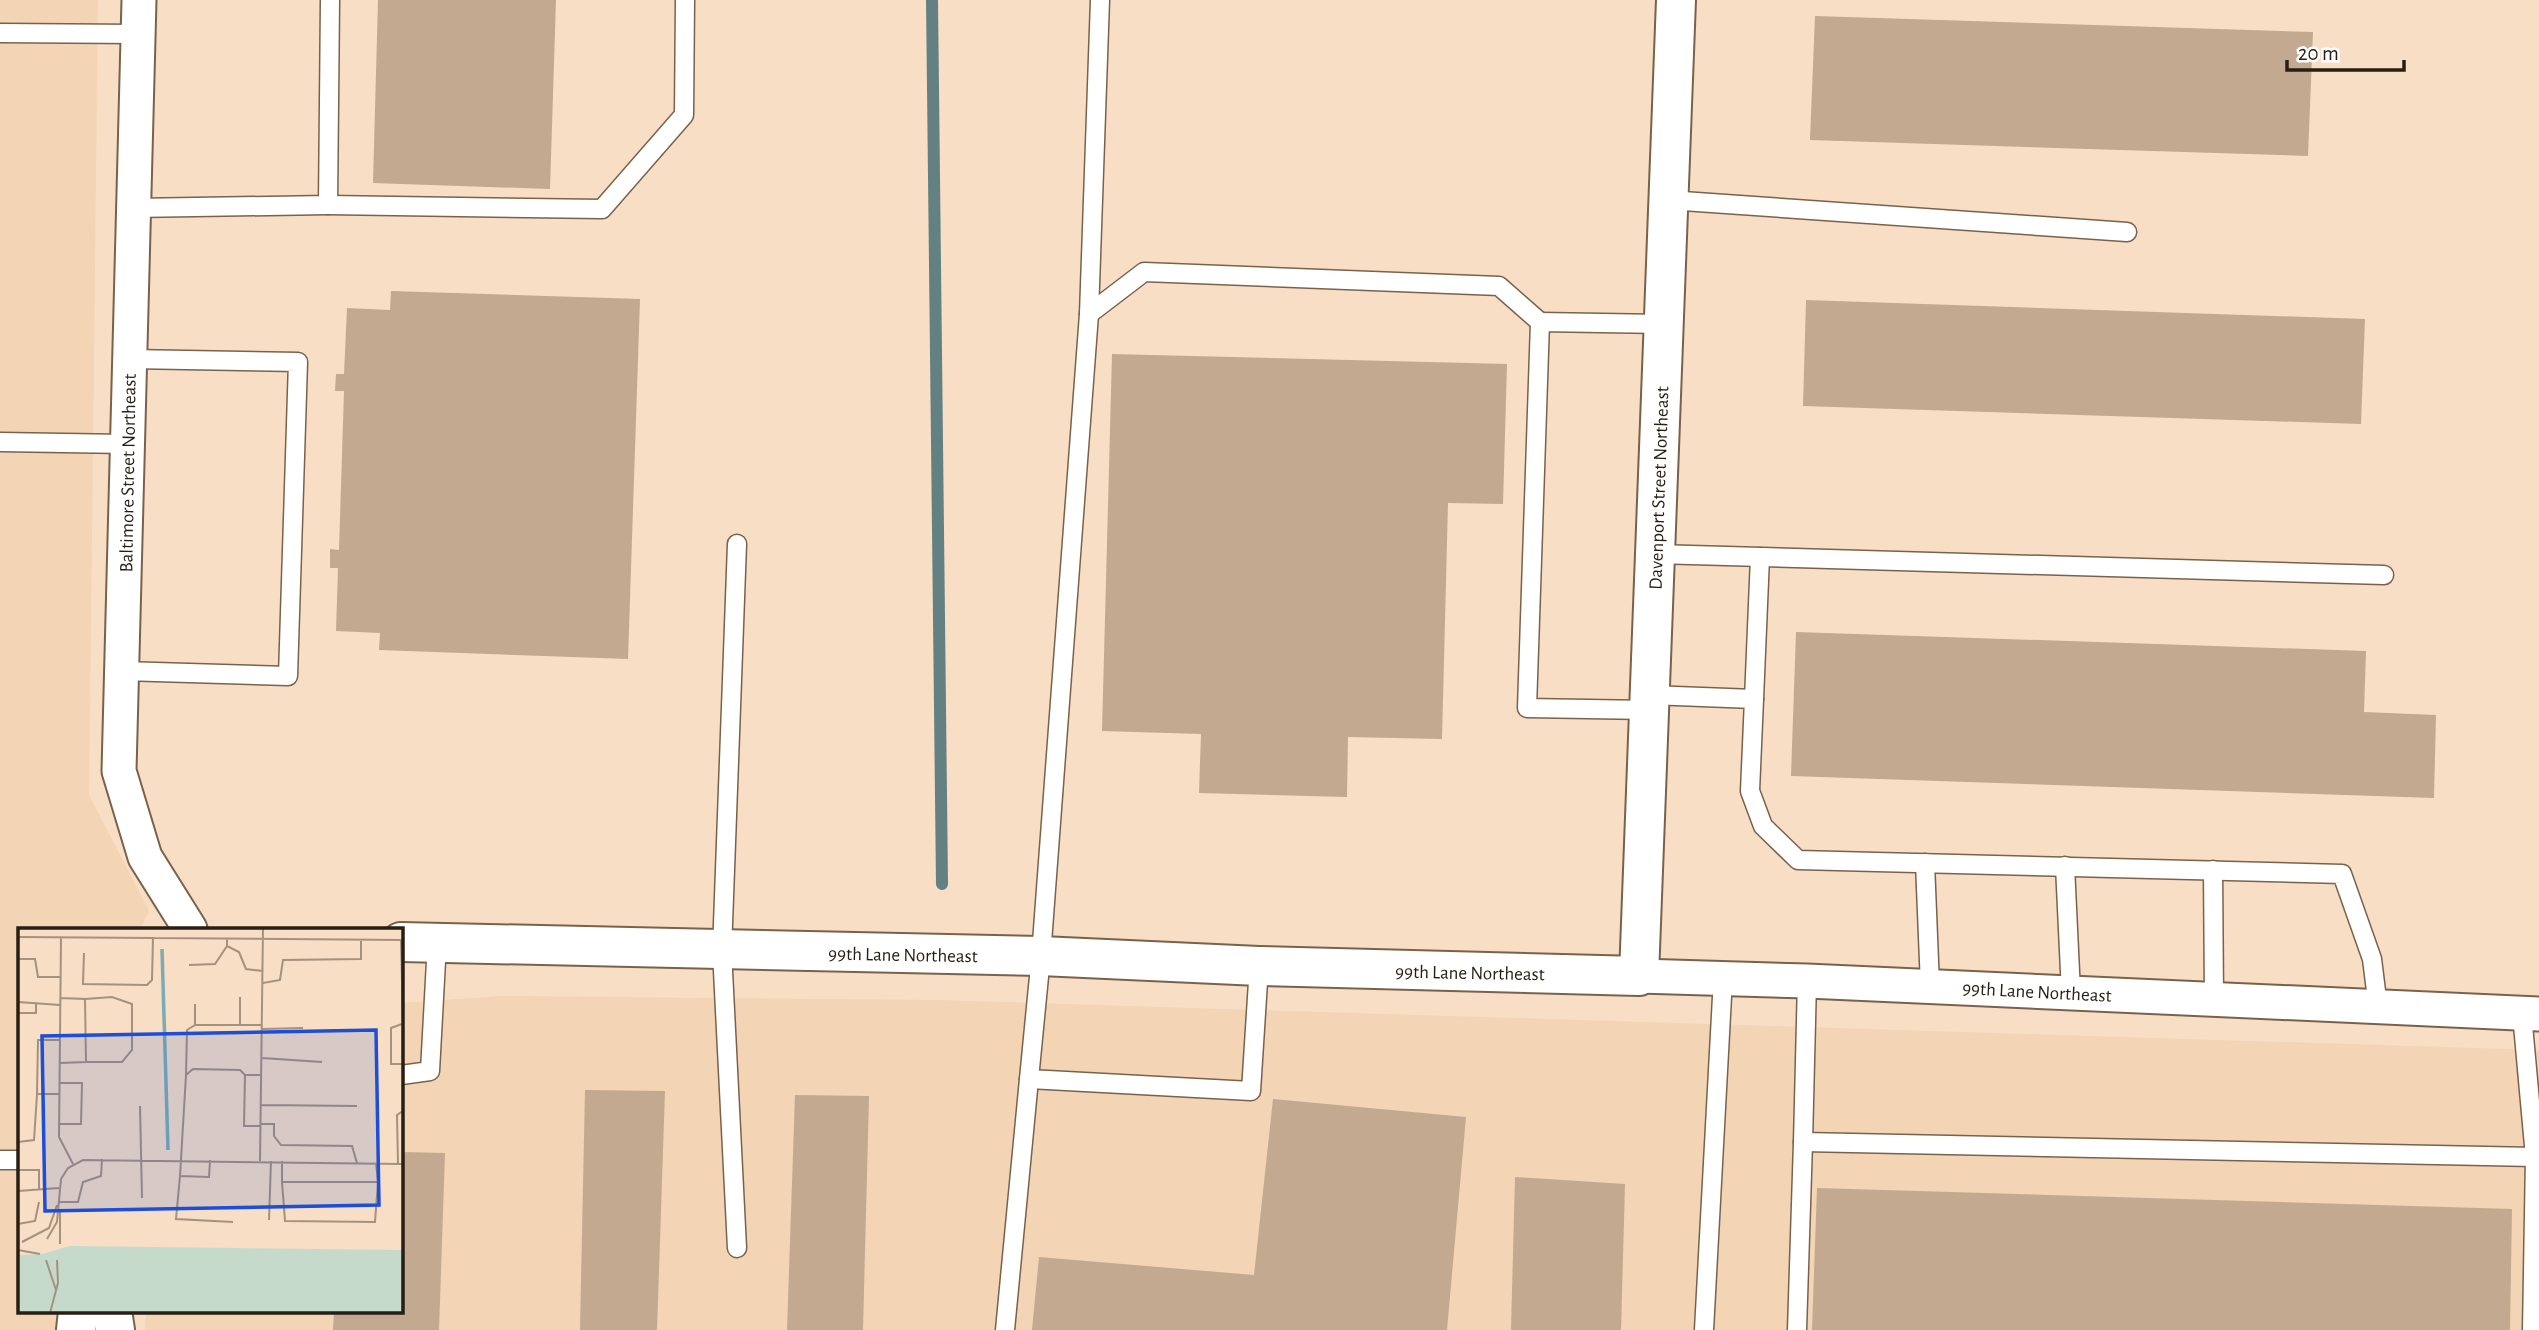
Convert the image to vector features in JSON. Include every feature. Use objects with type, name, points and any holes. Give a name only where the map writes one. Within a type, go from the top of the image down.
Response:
[{"type":"street","name":"Baltimore Street Northeast","points":[[139,0],[120,771],[145,857],[189,928]]},
{"type":"street","name":"Davenport Street Northeast","points":[[1639,976],[1675,0]]},
{"type":"street","name":"99th Lane Northeast","points":[[419,942],[1041,957],[1259,966],[1723,978],[2531,1014]]},
{"type":"street","points":[[76,1330],[78,1312]]},
{"type":"street","points":[[103,1330],[104,1312]]},
{"type":"street","points":[[112,1312],[115,1330]]},
{"type":"lane","points":[[328,205],[330,0]]},
{"type":"lane","points":[[134,208],[328,205],[602,209],[684,115],[685,0]]},
{"type":"lane","points":[[1005,1330],[1041,957],[1088,314],[1100,0]]},
{"type":"lane","points":[[0,33],[138,34]]},
{"type":"lane","points":[[1668,200],[2127,232]]},
{"type":"lane","points":[[1088,314],[1144,272],[1499,286],[1540,321],[1663,324]]},
{"type":"lane","points":[[1540,321],[1527,708],[1754,699]]},
{"type":"lane","points":[[122,671],[288,676],[298,362],[130,359]]},
{"type":"lane","points":[[0,442],[127,444]]},
{"type":"lane","points":[[737,544],[722,951],[737,1248]]},
{"type":"lane","points":[[1655,554],[2384,575]]},
{"type":"lane","points":[[1760,557],[1750,791],[1763,826],[1798,860],[2342,874],[2372,959],[2378,1007]]},
{"type":"lane","points":[[1925,863],[1930,986]]},
{"type":"lane","points":[[2065,866],[2071,993]]},
{"type":"lane","points":[[2213,870],[2214,1000]]},
{"type":"lane","points":[[402,1075],[430,1071],[419,942]]},
{"type":"lane","points":[[1029,1079],[1251,1091],[1259,966]]},
{"type":"lane","points":[[1704,1330],[1723,978]]},
{"type":"lane","points":[[1797,1330],[1807,981]]},
{"type":"lane","points":[[2531,1014],[2535,1157],[2532,1330]]},
{"type":"lane","points":[[1803,1142],[2535,1157]]},
{"type":"lane","points":[[0,1160],[18,1160]]},
{"type":"shaded area","points":[[0,0],[98,0],[89,795],[149,911],[140,928],[18,928],[18,1312],[65,1312],[62,1330],[0,1330]]},
{"type":"shaded area","points":[[502,996],[937,1000],[2539,1050],[2539,1330],[145,1330],[146,1312],[402,1312],[402,1003]]},
{"type":"building","points":[[378,0],[556,0],[550,189],[373,183]]},
{"type":"building","points":[[1815,16],[2313,32],[2308,156],[1810,140]]},
{"type":"building","points":[[391,291],[640,299],[628,659],[379,650],[380,633],[336,631],[338,568],[330,568],[330,549],[339,550],[344,391],[335,391],[336,374],[344,374],[347,308],[390,310]]},
{"type":"building","points":[[1806,300],[2365,319],[2361,424],[1803,406]]},
{"type":"building","points":[[1112,354],[1507,364],[1503,504],[1448,503],[1442,739],[1348,737],[1347,797],[1199,793],[1201,734],[1102,731]]},
{"type":"building","points":[[1796,632],[2366,651],[2364,712],[2436,715],[2434,798],[1791,776]]},
{"type":"building","points":[[585,1090],[665,1091],[657,1330],[580,1330]]},
{"type":"building","points":[[795,1095],[869,1096],[863,1330],[787,1330]]},
{"type":"building","points":[[1273,1099],[1466,1117],[1447,1330],[1032,1330],[1039,1257],[1254,1275]]},
{"type":"building","points":[[402,1152],[445,1153],[439,1330],[333,1330],[334,1312],[402,1312]]},
{"type":"building","points":[[1515,1177],[1625,1184],[1621,1330],[1511,1330]]},
{"type":"building","points":[[1817,1188],[2512,1209],[2510,1330],[1812,1330]]},
{"type":"waterway","points":[[932,0],[942,884]]}]
